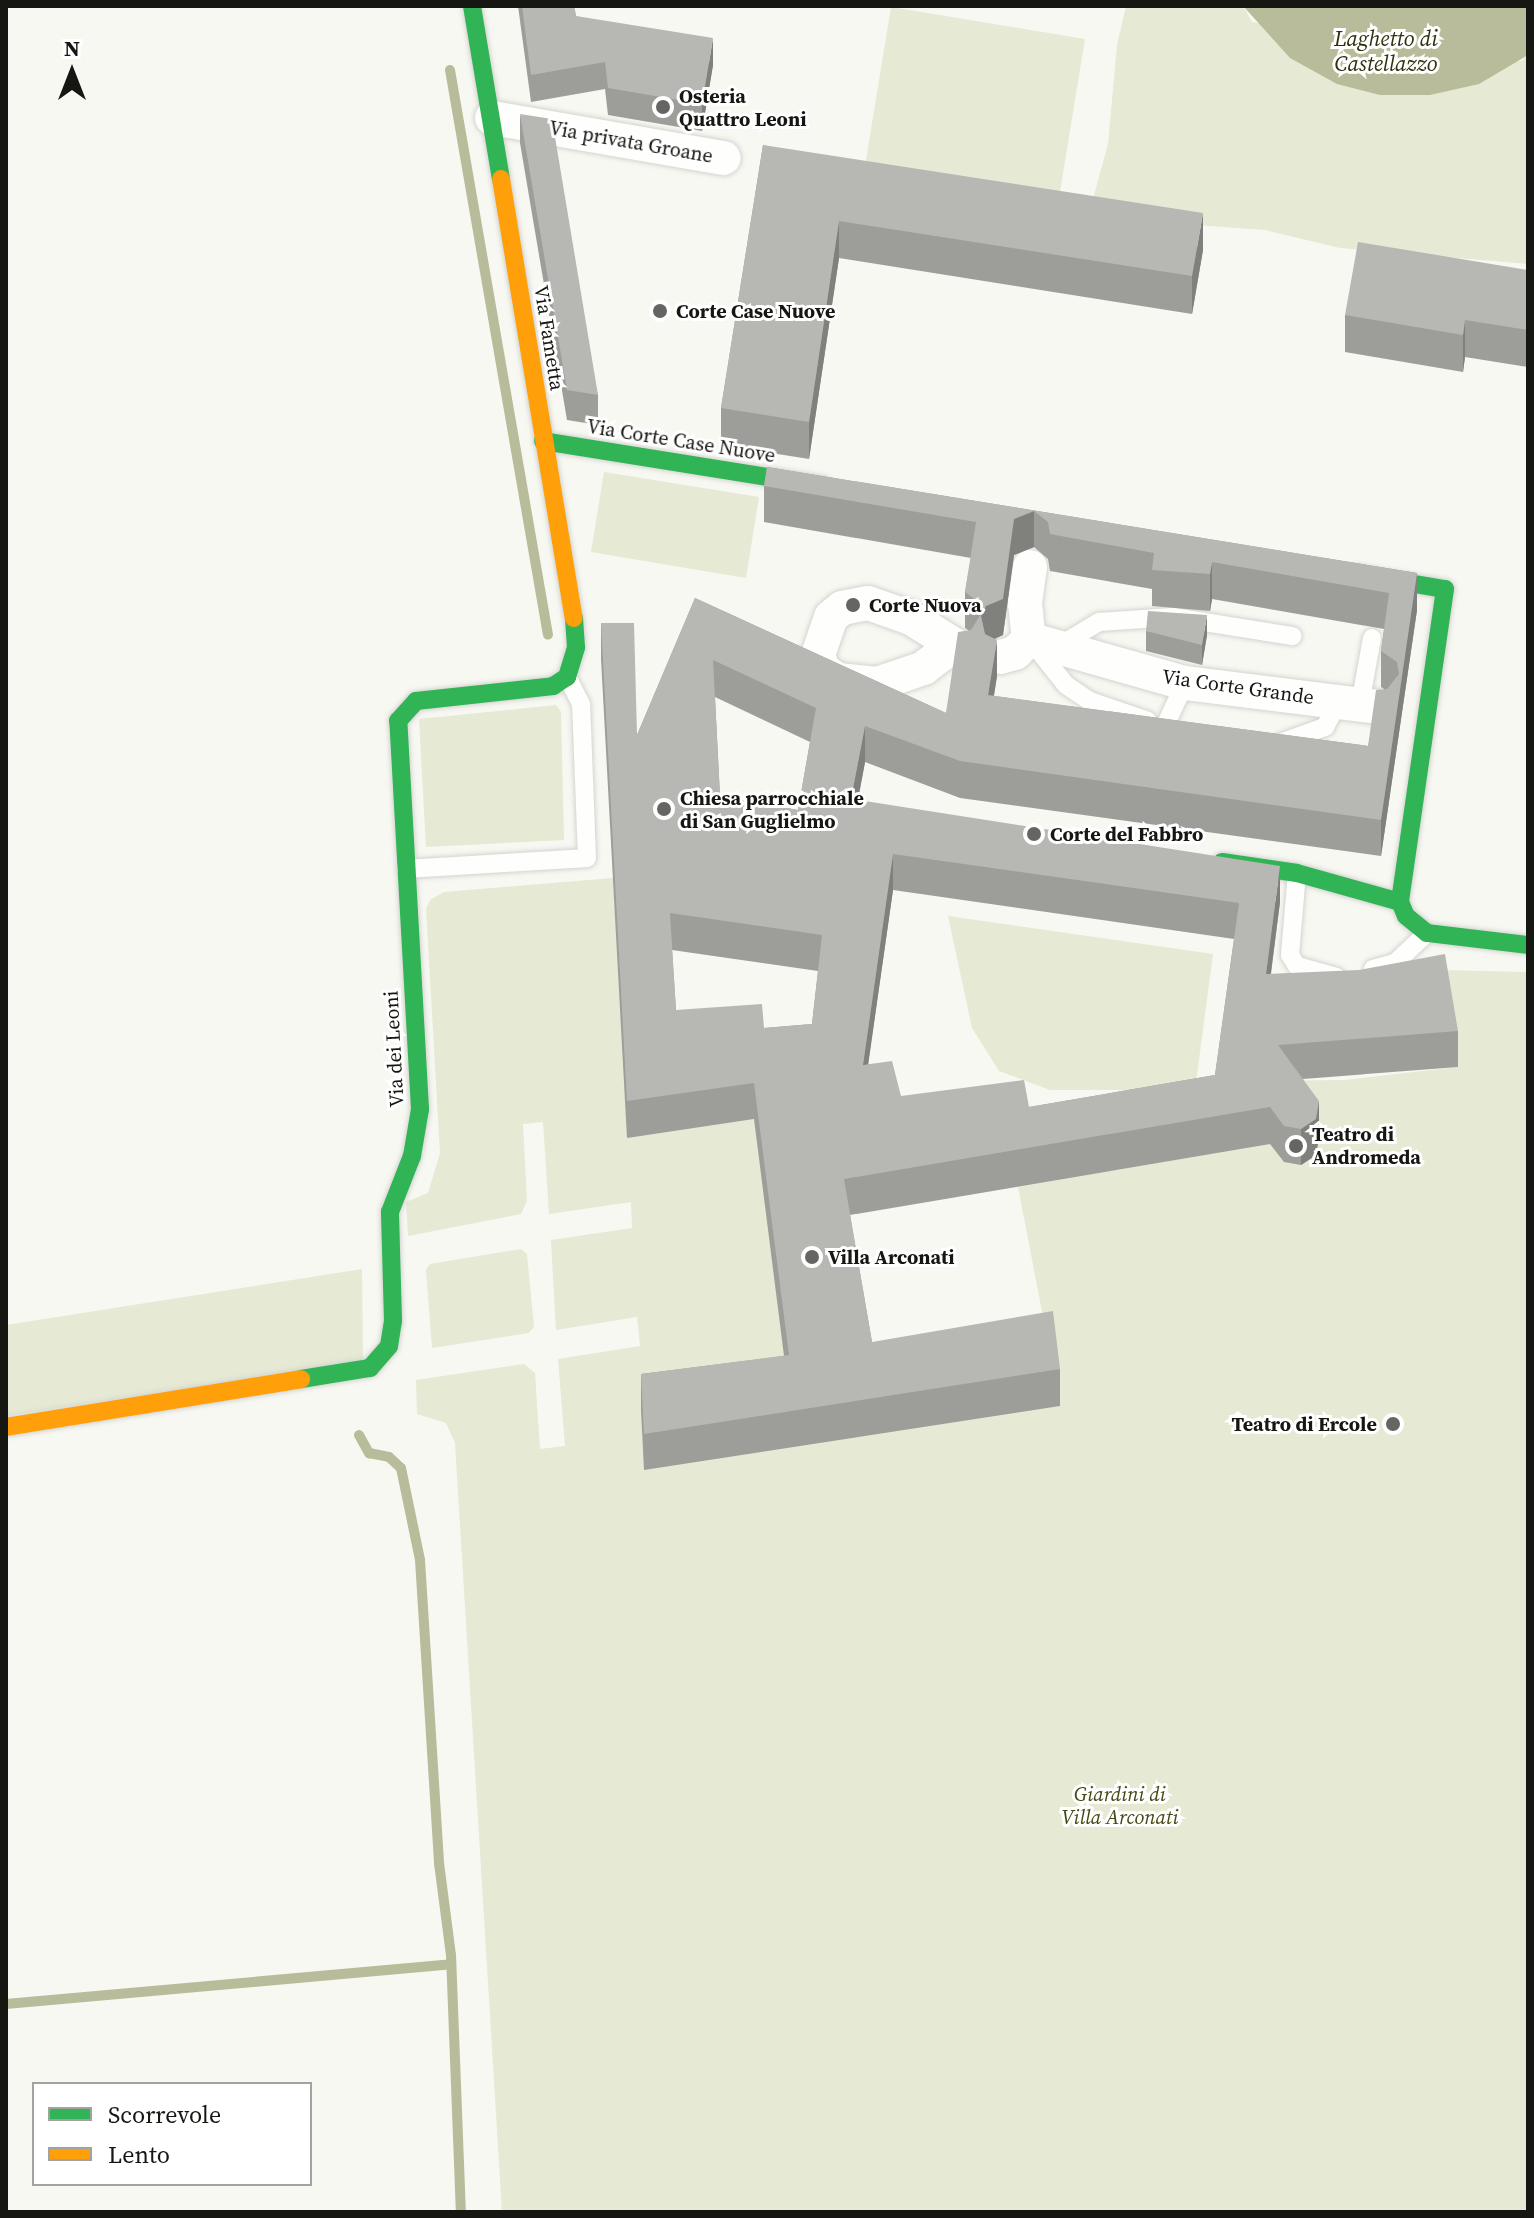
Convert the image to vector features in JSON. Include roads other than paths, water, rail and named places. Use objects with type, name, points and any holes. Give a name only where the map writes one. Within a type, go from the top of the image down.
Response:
[{"type":"street","name":"Via Fametta","points":[[472,6],[543,441],[575,616],[576,647],[567,677]]},
{"type":"street","name":"Via privata Groane","points":[[492,118],[724,158]]},
{"type":"street","name":"Via Corte Case Nuove","points":[[543,441],[843,489]]},
{"type":"street","points":[[1000,657],[1044,643],[1025,603],[1030,567]]},
{"type":"street","points":[[1335,571],[1445,589],[1421,713],[1400,902],[1406,916],[1427,933],[1528,945]]},
{"type":"street","name":"Via Corte Grande","points":[[1044,643],[1185,683],[1359,704]]},
{"type":"street","name":"Via dei Leoni","points":[[6,1427],[370,1368],[380,1361],[393,1321],[390,1212],[419,1126],[406,869],[402,711],[416,701],[540,691],[567,677]]},
{"type":"street","points":[[1206,859],[1297,873],[1361,895],[1400,902]]},
{"type":"lane","points":[[1185,683],[1172,728],[1090,701],[1050,669],[1044,643],[1099,622],[1173,617],[1292,636]]},
{"type":"lane","points":[[1258,742],[1307,737],[1359,704],[1372,638]]},
{"type":"lane","points":[[406,869],[587,858],[581,704],[567,677]]},
{"type":"lane","points":[[1297,873],[1290,955],[1297,966],[1332,979],[1395,963],[1427,933]]},
{"type":"water","name":"Laghetto di Castellazzo","points":[[1243,6],[1528,6],[1528,55],[1479,84],[1430,95],[1380,95],[1337,84],[1290,58]]},
{"type":"waterway","points":[[450,70],[548,635]]},
{"type":"waterway","points":[[359,1435],[369,1453],[389,1457],[401,1468],[420,1560],[439,1863],[451,1955],[461,2212]]},
{"type":"waterway","points":[[6,2004],[451,1964]]},
{"type":"place","name":"Osteria Quattro Leoni","points":[[663,107]]},
{"type":"place","name":"Corte Case Nuove","points":[[660,311]]},
{"type":"place","name":"Corte Nuova","points":[[853,605]]},
{"type":"place","name":"Chiesa parrocchiale di San Guglielmo","points":[[664,809]]},
{"type":"place","name":"Corte del Fabbro","points":[[1034,834]]},
{"type":"place","name":"Teatro di Andromeda","points":[[1296,1146]]},
{"type":"place","name":"Villa Arconati","points":[[812,1257]]},
{"type":"place","name":"Teatro di Ercole","points":[[1393,1424]]},
{"type":"park label","name":"Giardini di Villa Arconati","points":[[1120,1806]]}]
